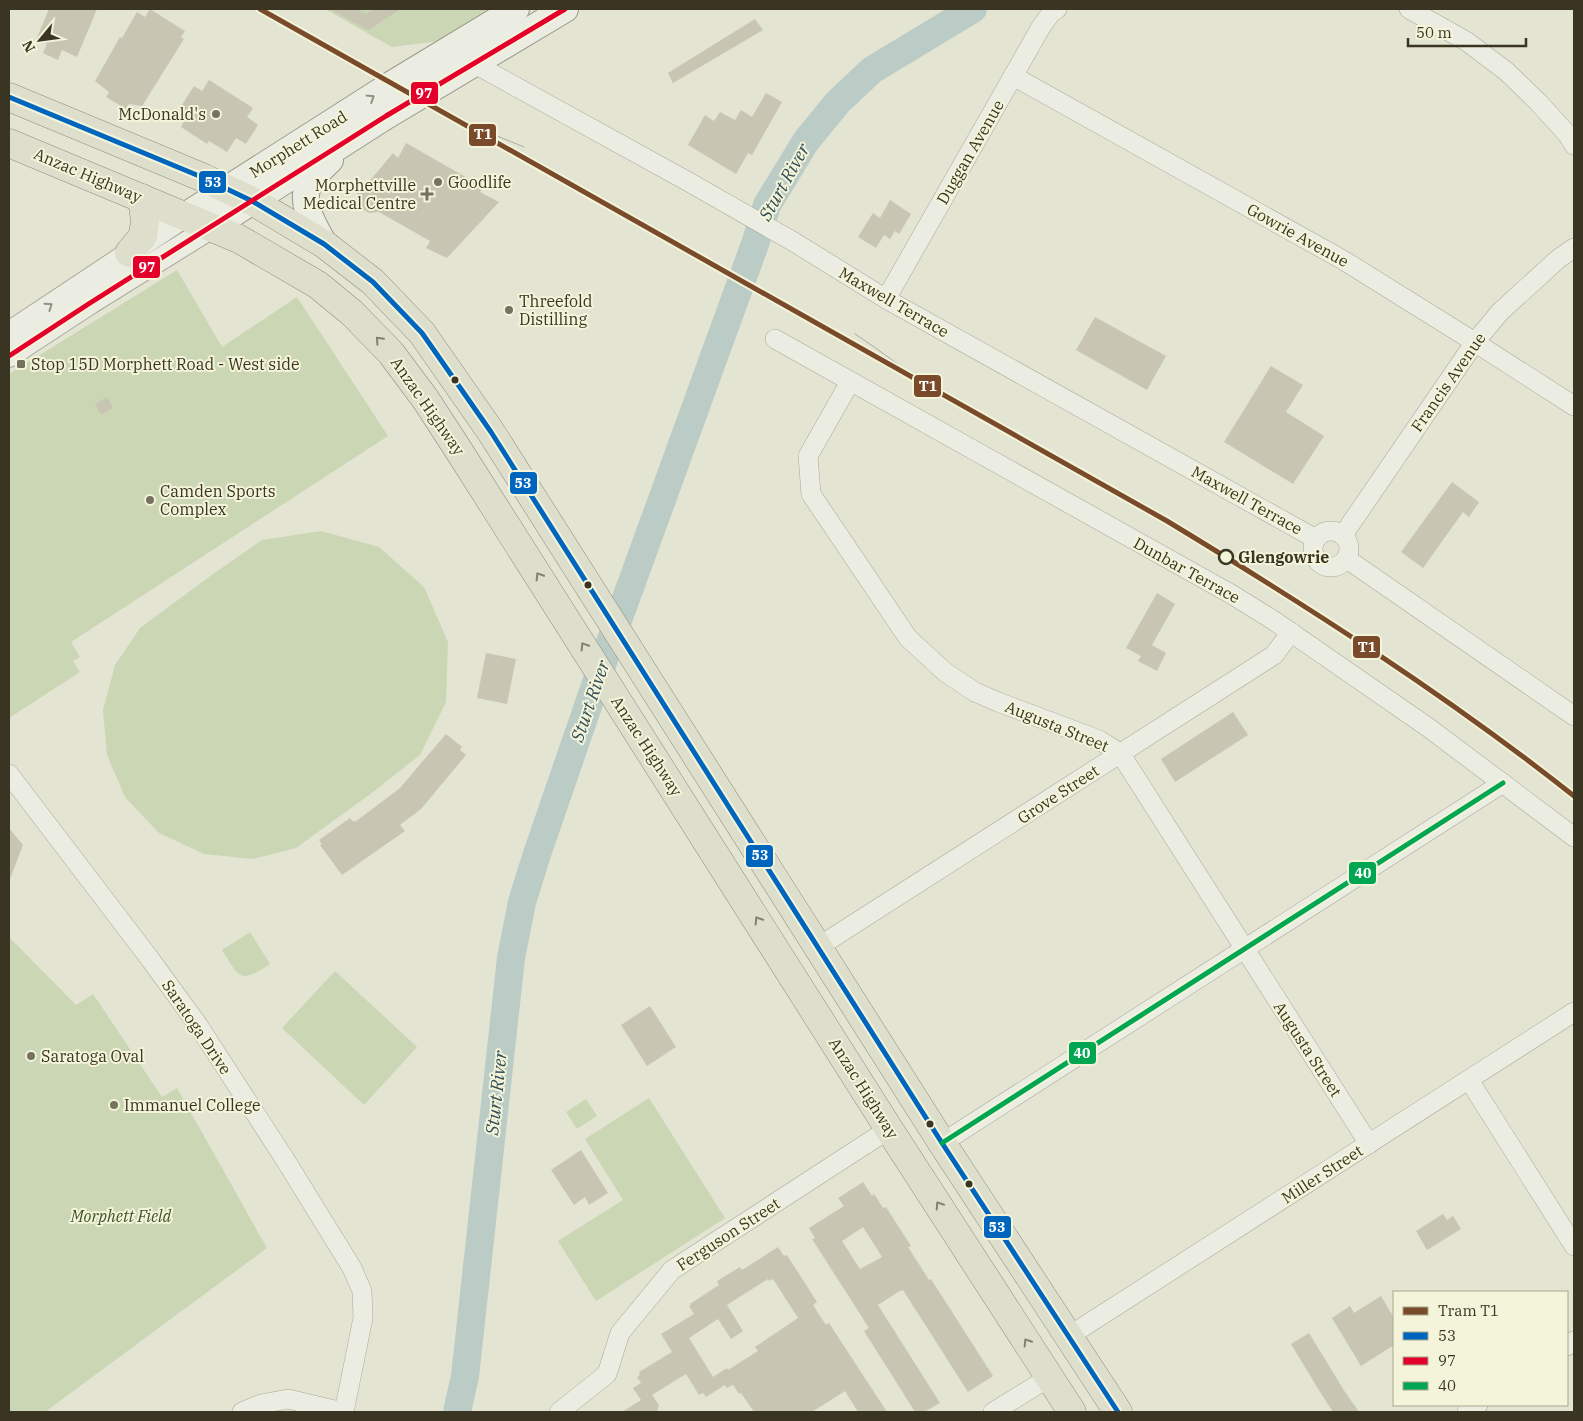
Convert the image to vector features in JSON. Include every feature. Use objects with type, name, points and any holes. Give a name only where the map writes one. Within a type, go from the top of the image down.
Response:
[{"type":"highway","points":[[9,98],[204,178],[252,201],[324,244],[373,282],[422,333],[491,432],[942,1143],[1118,1412]]},
{"type":"highway","name":"Anzac Highway","points":[[9,142],[249,244],[318,284],[352,313],[391,353],[426,400],[461,454],[889,1129],[1072,1412]]},
{"type":"highway","points":[[129,253],[143,236],[145,221],[142,198]]},
{"type":"highway","points":[[461,454],[491,432]]},
{"type":"highway","points":[[778,953],[791,936],[798,916]]},
{"type":"highway","points":[[818,947],[807,964],[806,972],[828,1008],[835,1043]]},
{"type":"main road","name":"Morphett Road","points":[[185,216],[392,84],[516,9]]},
{"type":"main road","name":"Morphett Road","points":[[212,227],[345,142],[565,9]]},
{"type":"main road","points":[[324,244],[312,222],[305,199],[309,184],[345,142]]},
{"type":"street","name":"Duggan Avenue","points":[[886,299],[1041,27],[1050,13],[1057,9]]},
{"type":"street","points":[[1408,9],[1466,41],[1506,71],[1538,102],[1568,135],[1574,145]]},
{"type":"street","name":"Maxwell Terrace","points":[[473,64],[640,154],[778,233],[886,299],[1316,539]]},
{"type":"street","name":"Gowrie Avenue","points":[[1013,76],[1342,260],[1574,406]]},
{"type":"street","name":"Morphett Road","points":[[9,334],[185,216]]},
{"type":"street","name":"Morphett Road","points":[[9,356],[212,227]]},
{"type":"street","name":"Francis Avenue","points":[[1343,535],[1475,342],[1500,312],[1558,259],[1574,248]]},
{"type":"street","name":"Dunbar Terrace","points":[[775,339],[1231,594],[1291,632],[1429,728],[1574,837]]},
{"type":"street","name":"Augusta Street","points":[[850,382],[808,456],[811,494],[908,638],[945,672],[975,692],[1099,740],[1120,754],[1369,1144]]},
{"type":"street","points":[[1327,532],[1343,535],[1348,544],[1349,551],[1342,564],[1335,567],[1322,566],[1317,562],[1313,555],[1313,546],[1316,539],[1321,534],[1327,532]]},
{"type":"street","points":[[1346,559],[1574,716]]},
{"type":"street","name":"Grove Street","points":[[818,947],[1274,655],[1291,632]]},
{"type":"street","name":"Saratoga Drive","points":[[9,774],[198,1025],[286,1161],[352,1268],[362,1292],[363,1318],[343,1412]]},
{"type":"street","points":[[942,1143],[1503,783]]},
{"type":"street","name":"Miller Street","points":[[1069,1336],[1574,1012]]},
{"type":"street","points":[[1468,1080],[1574,1246]]},
{"type":"street","name":"Ferguson Street","points":[[559,1412],[607,1374],[620,1333],[672,1270],[889,1129]]},
{"type":"street","points":[[993,1412],[1050,1377]]},
{"type":"street","points":[[242,1412],[261,1404],[288,1399],[343,1412]]},
{"type":"green space","points":[[325,9],[490,9],[440,41],[392,47]]},
{"type":"green space","name":"Camden Sports Complex","points":[[177,270],[222,347],[297,297],[388,436],[71,642],[80,657],[73,661],[80,672],[9,718],[9,374]]},
{"type":"green space","points":[[321,531],[379,547],[424,587],[448,642],[446,702],[420,755],[296,848],[253,859],[204,854],[159,833],[125,797],[107,755],[103,710],[115,665],[140,628],[262,540]]},
{"type":"green space","points":[[250,932],[270,964],[246,976],[237,972],[222,950]]},
{"type":"green space","name":"Morphett Field","points":[[9,937],[76,1005],[93,994],[162,1097],[177,1088],[267,1248],[45,1412],[9,1412]]},
{"type":"green space","points":[[335,971],[417,1047],[364,1105],[282,1028]]},
{"type":"green space","points":[[649,1098],[725,1218],[596,1301],[558,1241],[623,1200],[585,1139]]},
{"type":"green space","points":[[586,1099],[597,1116],[577,1129],[566,1112]]},
{"type":"building","points":[[49,9],[97,9],[77,57],[62,50],[58,60],[43,53],[47,44],[36,40]]},
{"type":"building","points":[[150,9],[185,31],[181,37],[184,39],[142,106],[129,104],[126,109],[106,97],[109,92],[95,81],[120,37],[122,38],[137,12],[145,17]]},
{"type":"building","points":[[330,9],[356,9],[366,14],[375,9],[401,9],[368,30]]},
{"type":"building","points":[[755,19],[763,30],[673,83],[668,73]]},
{"type":"building","name":"McDonald's","points":[[209,80],[253,108],[247,117],[258,125],[246,144],[236,138],[227,152],[209,141],[207,144],[181,127],[187,116],[178,111],[194,86],[202,91]]},
{"type":"building","points":[[766,93],[782,102],[752,155],[748,153],[736,174],[688,145],[705,115],[714,121],[720,112],[735,120],[741,110],[752,117]]},
{"type":"building","points":[[406,143],[483,187],[480,192],[499,202],[447,258],[426,248],[430,241],[379,212],[369,213],[360,208],[356,199],[358,189],[368,183],[393,153],[398,158]]},
{"type":"building","points":[[890,200],[911,214],[899,234],[895,231],[890,239],[884,235],[876,248],[858,237],[873,213],[880,218]]},
{"type":"building","points":[[1095,317],[1166,356],[1147,390],[1076,350]]},
{"type":"building","points":[[1271,366],[1303,385],[1286,412],[1324,436],[1293,484],[1224,442]]},
{"type":"building","points":[[107,397],[113,408],[101,415],[95,404]]},
{"type":"building","points":[[1452,482],[1479,502],[1469,517],[1463,512],[1423,568],[1401,552]]},
{"type":"building","points":[[1157,593],[1175,604],[1152,645],[1166,653],[1157,671],[1138,661],[1141,656],[1126,648]]},
{"type":"building","points":[[486,653],[516,659],[507,704],[477,698]]},
{"type":"building","points":[[1233,712],[1248,735],[1175,782],[1161,759]]},
{"type":"building","points":[[446,734],[462,747],[460,750],[466,755],[421,809],[400,825],[405,831],[342,875],[320,845],[322,844],[319,840],[350,818],[355,822],[400,788]]},
{"type":"building","points":[[9,828],[23,845],[10,879],[9,879]]},
{"type":"building","points":[[650,1006],[676,1047],[647,1066],[621,1025]]},
{"type":"building","points":[[581,1150],[608,1193],[589,1205],[585,1197],[574,1205],[551,1170]]},
{"type":"building","points":[[863,1182],[883,1208],[886,1207],[911,1246],[908,1247],[929,1280],[931,1279],[993,1376],[968,1392],[903,1290],[898,1292],[878,1305],[940,1403],[924,1412],[915,1412],[864,1331],[869,1328],[812,1239],[815,1238],[809,1228],[844,1206],[838,1198]],"holes":[[[863,1227],[882,1257],[860,1269],[842,1241]]]},
{"type":"building","points":[[1443,1214],[1447,1220],[1453,1216],[1461,1229],[1427,1250],[1416,1231]]},
{"type":"building","points":[[778,1247],[784,1256],[787,1255],[817,1302],[813,1305],[826,1325],[829,1323],[887,1412],[858,1412],[845,1391],[812,1412],[754,1412],[733,1385],[727,1388],[725,1385],[706,1397],[703,1393],[699,1395],[686,1374],[652,1395],[659,1405],[657,1412],[622,1412],[641,1400],[633,1388],[641,1383],[637,1377],[640,1375],[639,1372],[672,1352],[661,1334],[694,1314],[689,1306],[690,1304],[719,1285],[717,1281],[740,1267],[742,1270]],"holes":[[[768,1279],[769,1281],[773,1279],[798,1318],[755,1347],[758,1351],[713,1377],[689,1338],[718,1319],[731,1339],[743,1331],[727,1305]]]},
{"type":"building","points":[[1381,1296],[1393,1316],[1393,1346],[1361,1366],[1332,1318],[1350,1306],[1354,1313]]},
{"type":"building","points":[[1309,1333],[1359,1412],[1333,1412],[1320,1392],[1291,1344]]},
{"type":"waterway","name":"Sturt River","points":[[457,1412],[465,1376],[511,958],[522,902],[609,645],[755,244],[767,205],[806,141],[838,102],[872,70],[973,9]]},
{"type":"tram line","name":"T1","points":[[260,9],[1167,521],[1272,585],[1375,652],[1476,722],[1574,796]]},
{"type":"tram line","points":[[446,115],[524,147]]},
{"type":"tram line","points":[[855,334],[933,389]]},
{"type":"transit line","name":"97","points":[[9,356],[386,116],[565,9]]},
{"type":"transit line","name":"53","points":[[9,97],[204,178],[252,201],[324,244],[373,282],[422,333],[491,432],[942,1143],[1118,1412]]},
{"type":"transit line","name":"40","points":[[942,1143],[1503,783]]},
{"type":"place","name":"McDonald's","points":[[216,114]]},
{"type":"place","name":"Goodlife","points":[[438,182]]},
{"type":"place","name":"Morphettville Medical Centre","points":[[427,194]]},
{"type":"place","name":"Threefold Distilling","points":[[509,310]]},
{"type":"place","name":"Stop 15D Morphett Road - West side","points":[[21,364]]},
{"type":"place","name":"Camden Sports Complex","points":[[150,500]]},
{"type":"place","name":"Glengowrie","points":[[1226,557]]},
{"type":"place","name":"Saratoga Oval","points":[[31,1056]]},
{"type":"place","name":"Immanuel College","points":[[114,1105]]}]
